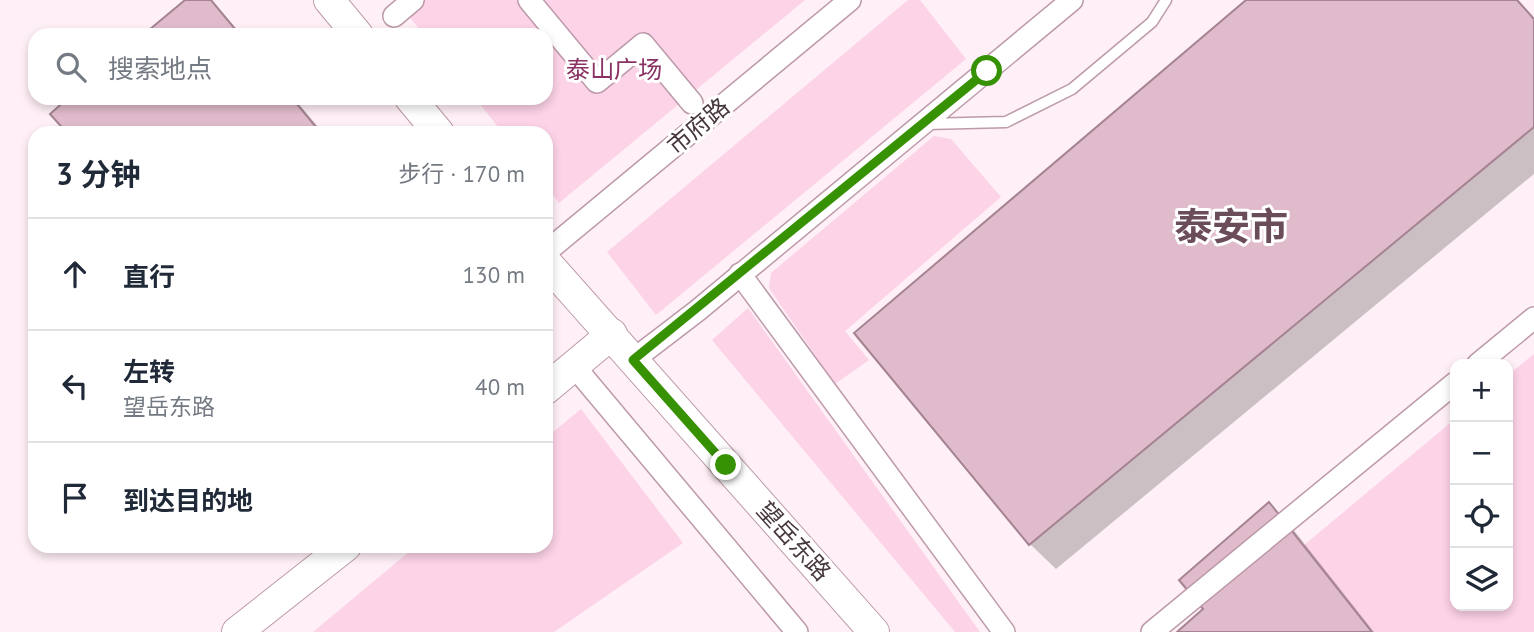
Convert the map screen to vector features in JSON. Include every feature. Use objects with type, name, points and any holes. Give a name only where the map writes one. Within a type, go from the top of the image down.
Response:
[{"type":"street","points":[[329,0],[352,28]]},
{"type":"street","points":[[394,16],[413,0]]},
{"type":"street","points":[[529,0],[552,28]]},
{"type":"street","name":"市府路","points":[[553,247],[850,0]]},
{"type":"street","points":[[633,360],[1072,0]]},
{"type":"street","points":[[553,29],[597,82],[643,44],[692,103]]},
{"type":"street","points":[[416,105],[433,126]]},
{"type":"street","name":"望岳东路","points":[[553,270],[874,632]]},
{"type":"street","points":[[740,274],[1004,632]]},
{"type":"street","points":[[1484,359],[1534,318]]},
{"type":"street","points":[[553,383],[611,334]]},
{"type":"street","points":[[574,366],[797,632]]},
{"type":"street","points":[[1152,632],[1450,387]]},
{"type":"street","points":[[237,632],[337,553]]},
{"type":"lane","points":[[923,124],[1006,122],[1072,89],[1152,22],[1166,0]]},
{"type":"green space","name":"泰山广场","points":[[396,0],[805,0],[559,203],[553,195],[553,126],[497,126],[481,105],[553,105],[553,28],[418,28]]},
{"type":"green space","points":[[908,0],[920,0],[966,59],[656,315],[607,252]]},
{"type":"green space","points":[[934,136],[951,139],[1001,197],[845,331],[869,360],[835,384],[769,288],[771,273]]},
{"type":"green space","points":[[748,308],[980,632],[955,632],[712,340]]},
{"type":"green space","points":[[1534,354],[1534,632],[1200,632],[1450,423],[1450,611],[1513,611],[1513,371]]},
{"type":"green space","points":[[581,409],[683,543],[554,632],[313,632],[408,553],[553,553],[553,432]]},
{"type":"building","points":[[185,0],[211,0],[234,28],[151,28]]},
{"type":"building","points":[[1246,0],[1517,0],[1534,19],[1534,127],[1029,545],[854,333]]},
{"type":"building","points":[[60,105],[298,105],[315,126],[61,126],[50,114]]},
{"type":"building","points":[[1269,502],[1372,632],[1177,632],[1203,609],[1179,580]]},
{"type":"district","name":"泰安市","points":[[1231,225]]},
{"type":"route","points":[[726,465],[633,360],[697,311],[987,71]]}]
